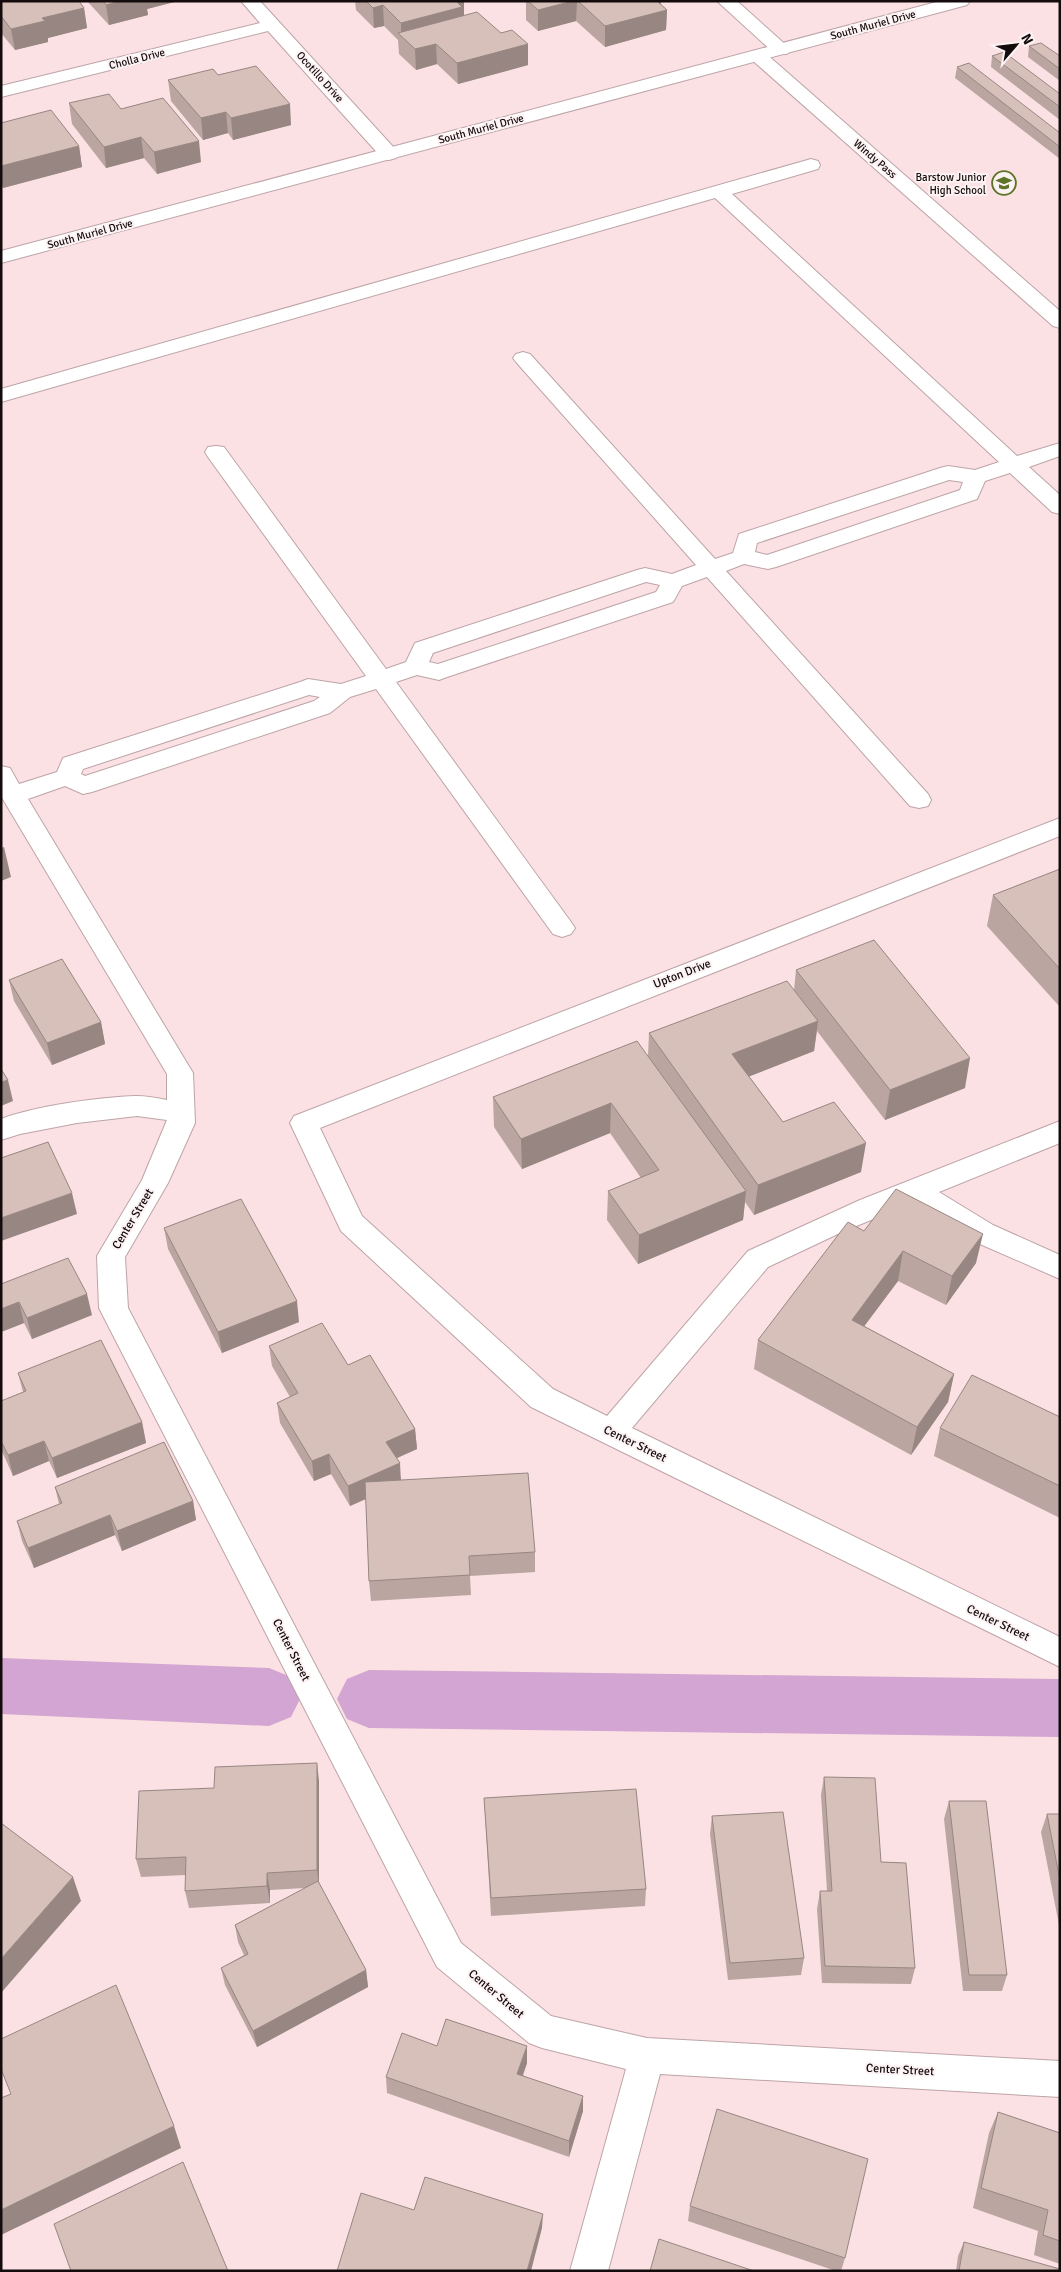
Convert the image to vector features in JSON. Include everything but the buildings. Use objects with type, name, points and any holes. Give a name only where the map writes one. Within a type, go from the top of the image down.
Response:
[{"type":"street","name":"Ocotillo Drive","points":[[250,1],[389,154]]},
{"type":"street","points":[[726,1],[781,50]]},
{"type":"street","name":"South Muriel Drive","points":[[1,257],[961,1]]},
{"type":"street","name":"Cholla Drive","points":[[1,92],[272,26]]},
{"type":"street","name":"Windy Pass","points":[[758,56],[1060,322]]},
{"type":"street","points":[[1,396],[811,166]]},
{"type":"street","points":[[719,192],[1060,507]]},
{"type":"street","points":[[523,358],[919,800]]},
{"type":"street","points":[[7,784],[68,777],[72,764],[308,687],[342,692],[416,667],[423,648],[645,575],[672,581],[711,568],[743,557],[747,540],[948,473],[976,477],[1060,449]]},
{"type":"street","points":[[216,452],[562,928]]},
{"type":"street","name":"Center Street","points":[[7,784],[180,1073],[181,1123],[154,1183],[111,1256],[114,1308],[449,1954],[542,2031],[647,2056],[1060,2079]]},
{"type":"street","name":"Upton Drive","points":[[304,1123],[1060,826]]},
{"type":"street","points":[[1,1130],[17,1124],[136,1106],[181,1112]]},
{"type":"street","name":"Center Street","points":[[304,1123],[351,1223],[542,1398],[1060,1653]]},
{"type":"street","points":[[611,1432],[758,1259],[783,1246],[914,1190],[1060,1131]]},
{"type":"street","points":[[914,1190],[983,1233],[1060,1268]]},
{"type":"street","points":[[589,2271],[647,2056]]},
{"type":"waterway","points":[[1,1686],[269,1697]]},
{"type":"waterway","points":[[369,1699],[1060,1708]]},
{"type":"place","name":"Barstow Junior High School","points":[[1004,183]]}]
